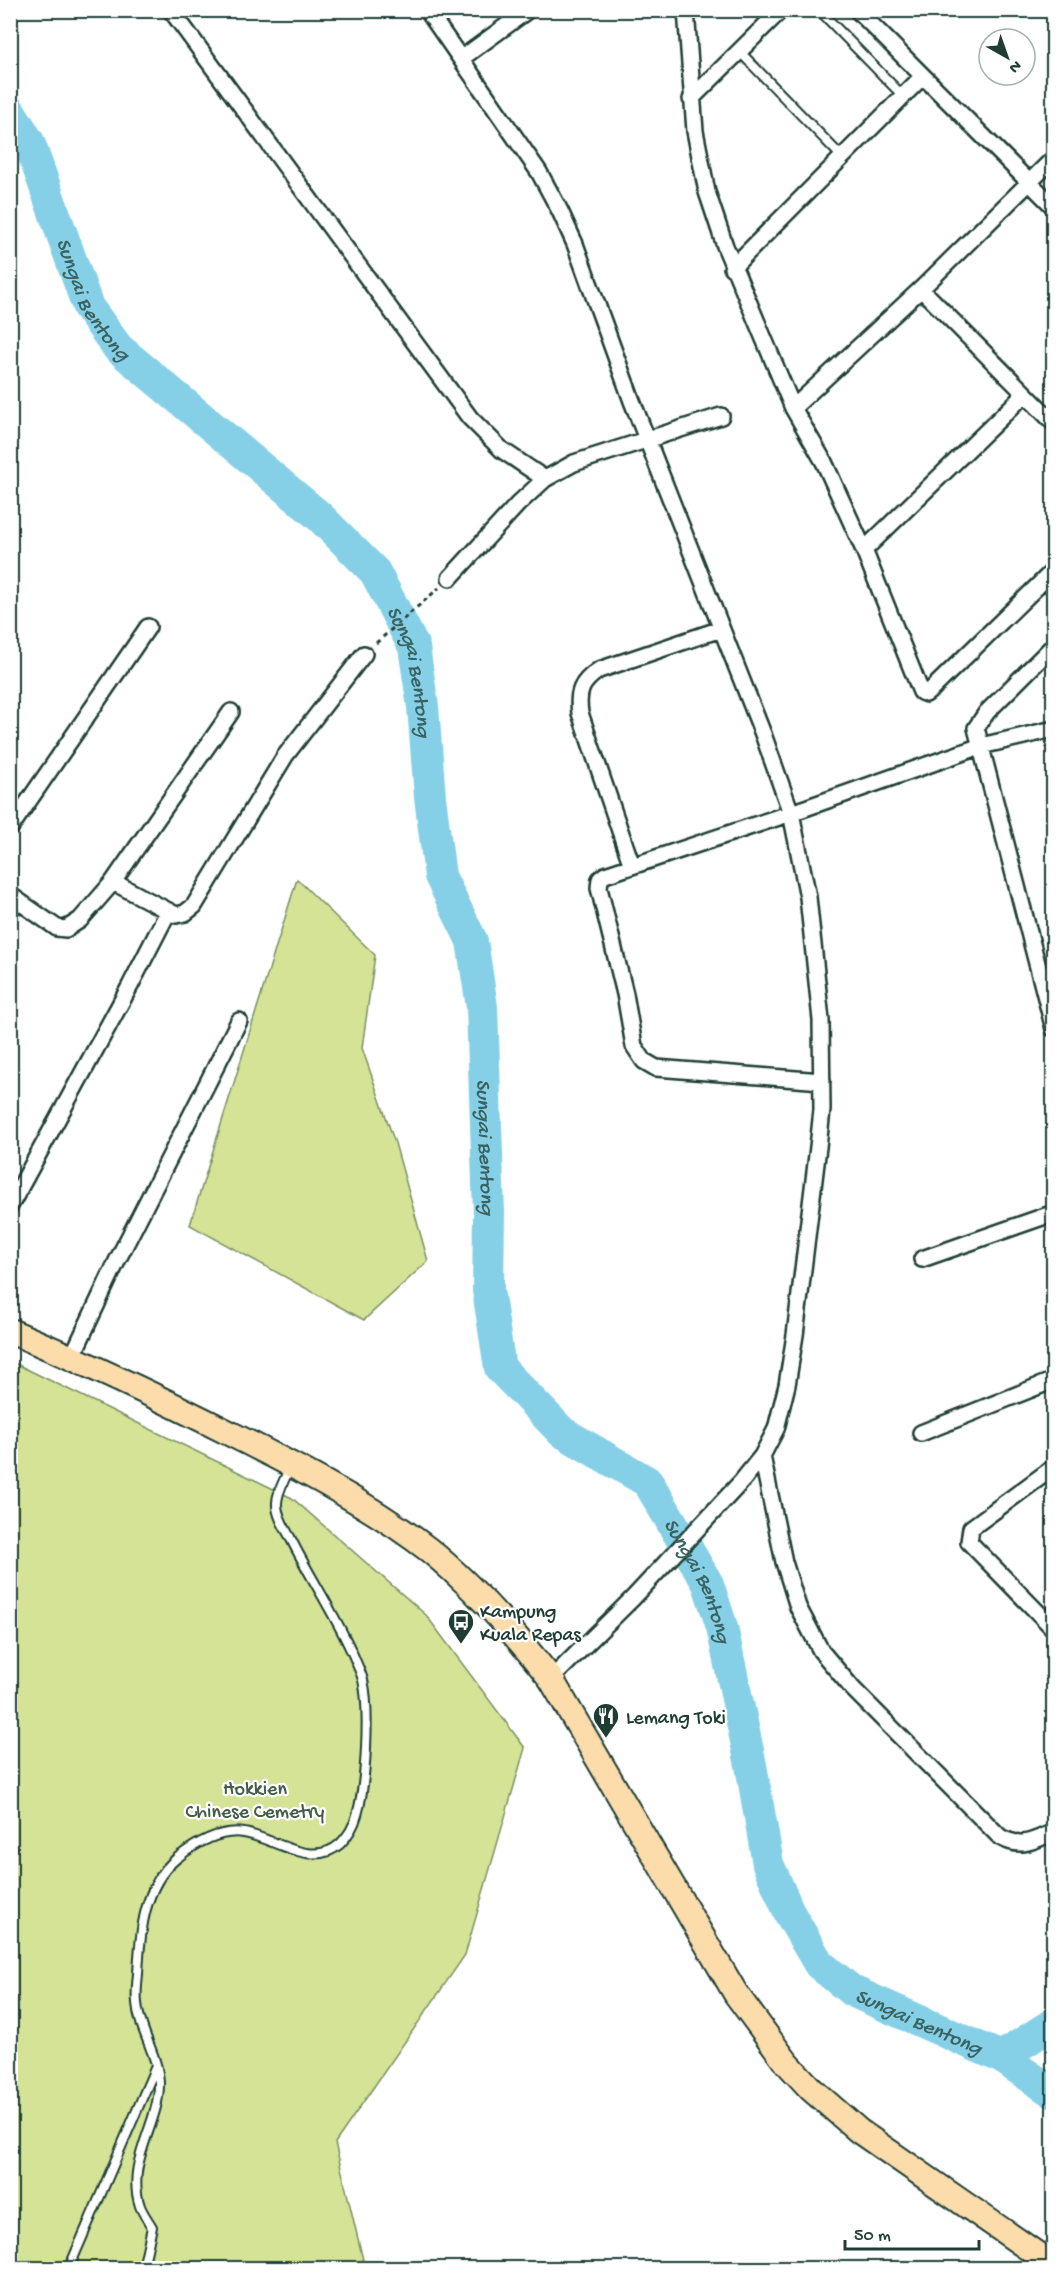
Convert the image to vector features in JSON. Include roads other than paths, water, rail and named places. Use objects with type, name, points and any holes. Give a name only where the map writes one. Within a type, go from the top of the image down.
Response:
[{"type":"main road","points":[[10,1331],[149,1393],[291,1464],[358,1502],[431,1552],[496,1616],[529,1651],[551,1679],[736,1994],[787,2063],[811,2089],[859,2131],[1053,2266]]},
{"type":"street","points":[[171,10],[470,418],[502,450],[545,479]]},
{"type":"street","points":[[427,10],[539,172],[575,244],[647,440],[763,734],[791,813],[804,876],[816,960],[821,1020],[822,1081],[818,1147],[792,1355],[780,1414],[762,1455],[742,1481],[633,1598],[551,1679]]},
{"type":"street","points":[[462,58],[528,10]]},
{"type":"street","points":[[686,10],[694,130],[707,192],[732,268],[793,408],[828,471],[864,550],[923,694],[931,690],[1053,570]]},
{"type":"street","points":[[691,99],[781,10]]},
{"type":"street","points":[[857,10],[1053,207]]},
{"type":"street","points":[[732,268],[923,76]]},
{"type":"street","points":[[793,408],[921,289],[1053,158]]},
{"type":"street","points":[[921,289],[1053,423]]},
{"type":"street","points":[[864,550],[1025,394]]},
{"type":"street","points":[[450,578],[518,504],[545,479],[574,463],[721,416]]},
{"type":"street","points":[[10,828],[148,627]]},
{"type":"street","points":[[632,866],[580,713],[579,691],[582,683],[599,670],[721,630]]},
{"type":"street","points":[[1053,645],[982,718],[976,728],[1053,1029]]},
{"type":"street","points":[[113,882],[176,915],[185,914],[195,906],[285,756],[364,654]]},
{"type":"street","points":[[10,895],[57,928],[66,929],[88,912],[113,882],[231,712]]},
{"type":"street","points":[[822,1081],[656,1068],[650,1066],[639,1056],[634,1046],[599,884],[600,879],[605,875],[981,746],[1053,729]]},
{"type":"street","points":[[10,1206],[168,912]]},
{"type":"street","points":[[72,1357],[118,1259],[239,1021]]},
{"type":"street","points":[[922,1259],[1053,1213]]},
{"type":"street","points":[[921,1433],[1053,1380]]},
{"type":"street","points":[[762,1455],[784,1562],[798,1607],[821,1651],[853,1689],[1000,1837],[1009,1842],[1025,1844],[1053,1832]]},
{"type":"street","points":[[1053,1467],[971,1528],[969,1542],[1053,1629]]},
{"type":"lane","points":[[819,10],[903,96]]},
{"type":"lane","points":[[739,51],[842,157]]},
{"type":"lane","points":[[143,2268],[152,2227],[139,2204],[137,2178],[141,2149],[156,2103],[159,2084],[156,2064],[136,2003],[140,1932],[149,1900],[158,1880],[175,1859],[199,1842],[225,1833],[243,1832],[317,1855],[334,1850],[347,1837],[357,1816],[362,1788],[367,1710],[363,1678],[343,1631],[299,1556],[281,1519],[277,1505],[291,1464]]},
{"type":"lane","points":[[69,2268],[156,2064]]},
{"type":"waterway","name":"Sungai Bentong","points":[[10,111],[29,142],[88,307],[118,348],[319,516],[375,572],[414,647],[423,707],[430,797],[440,876],[472,941],[482,1007],[489,1213],[488,1290],[500,1368],[562,1432],[648,1482],[708,1584],[722,1627],[751,1765],[768,1864],[790,1914],[819,1964],[852,1991],[1001,2057],[1054,2093]]},
{"type":"waterway","points":[[1001,2057],[1054,2023]]},
{"type":"place","name":"Kampung Kuala Repas","points":[[461,1645]]},
{"type":"place","name":"Lemang Toki","points":[[606,1739]]},
{"type":"park label","name":"Hokkien Chinese Cemetry","points":[[255,1798]]}]
